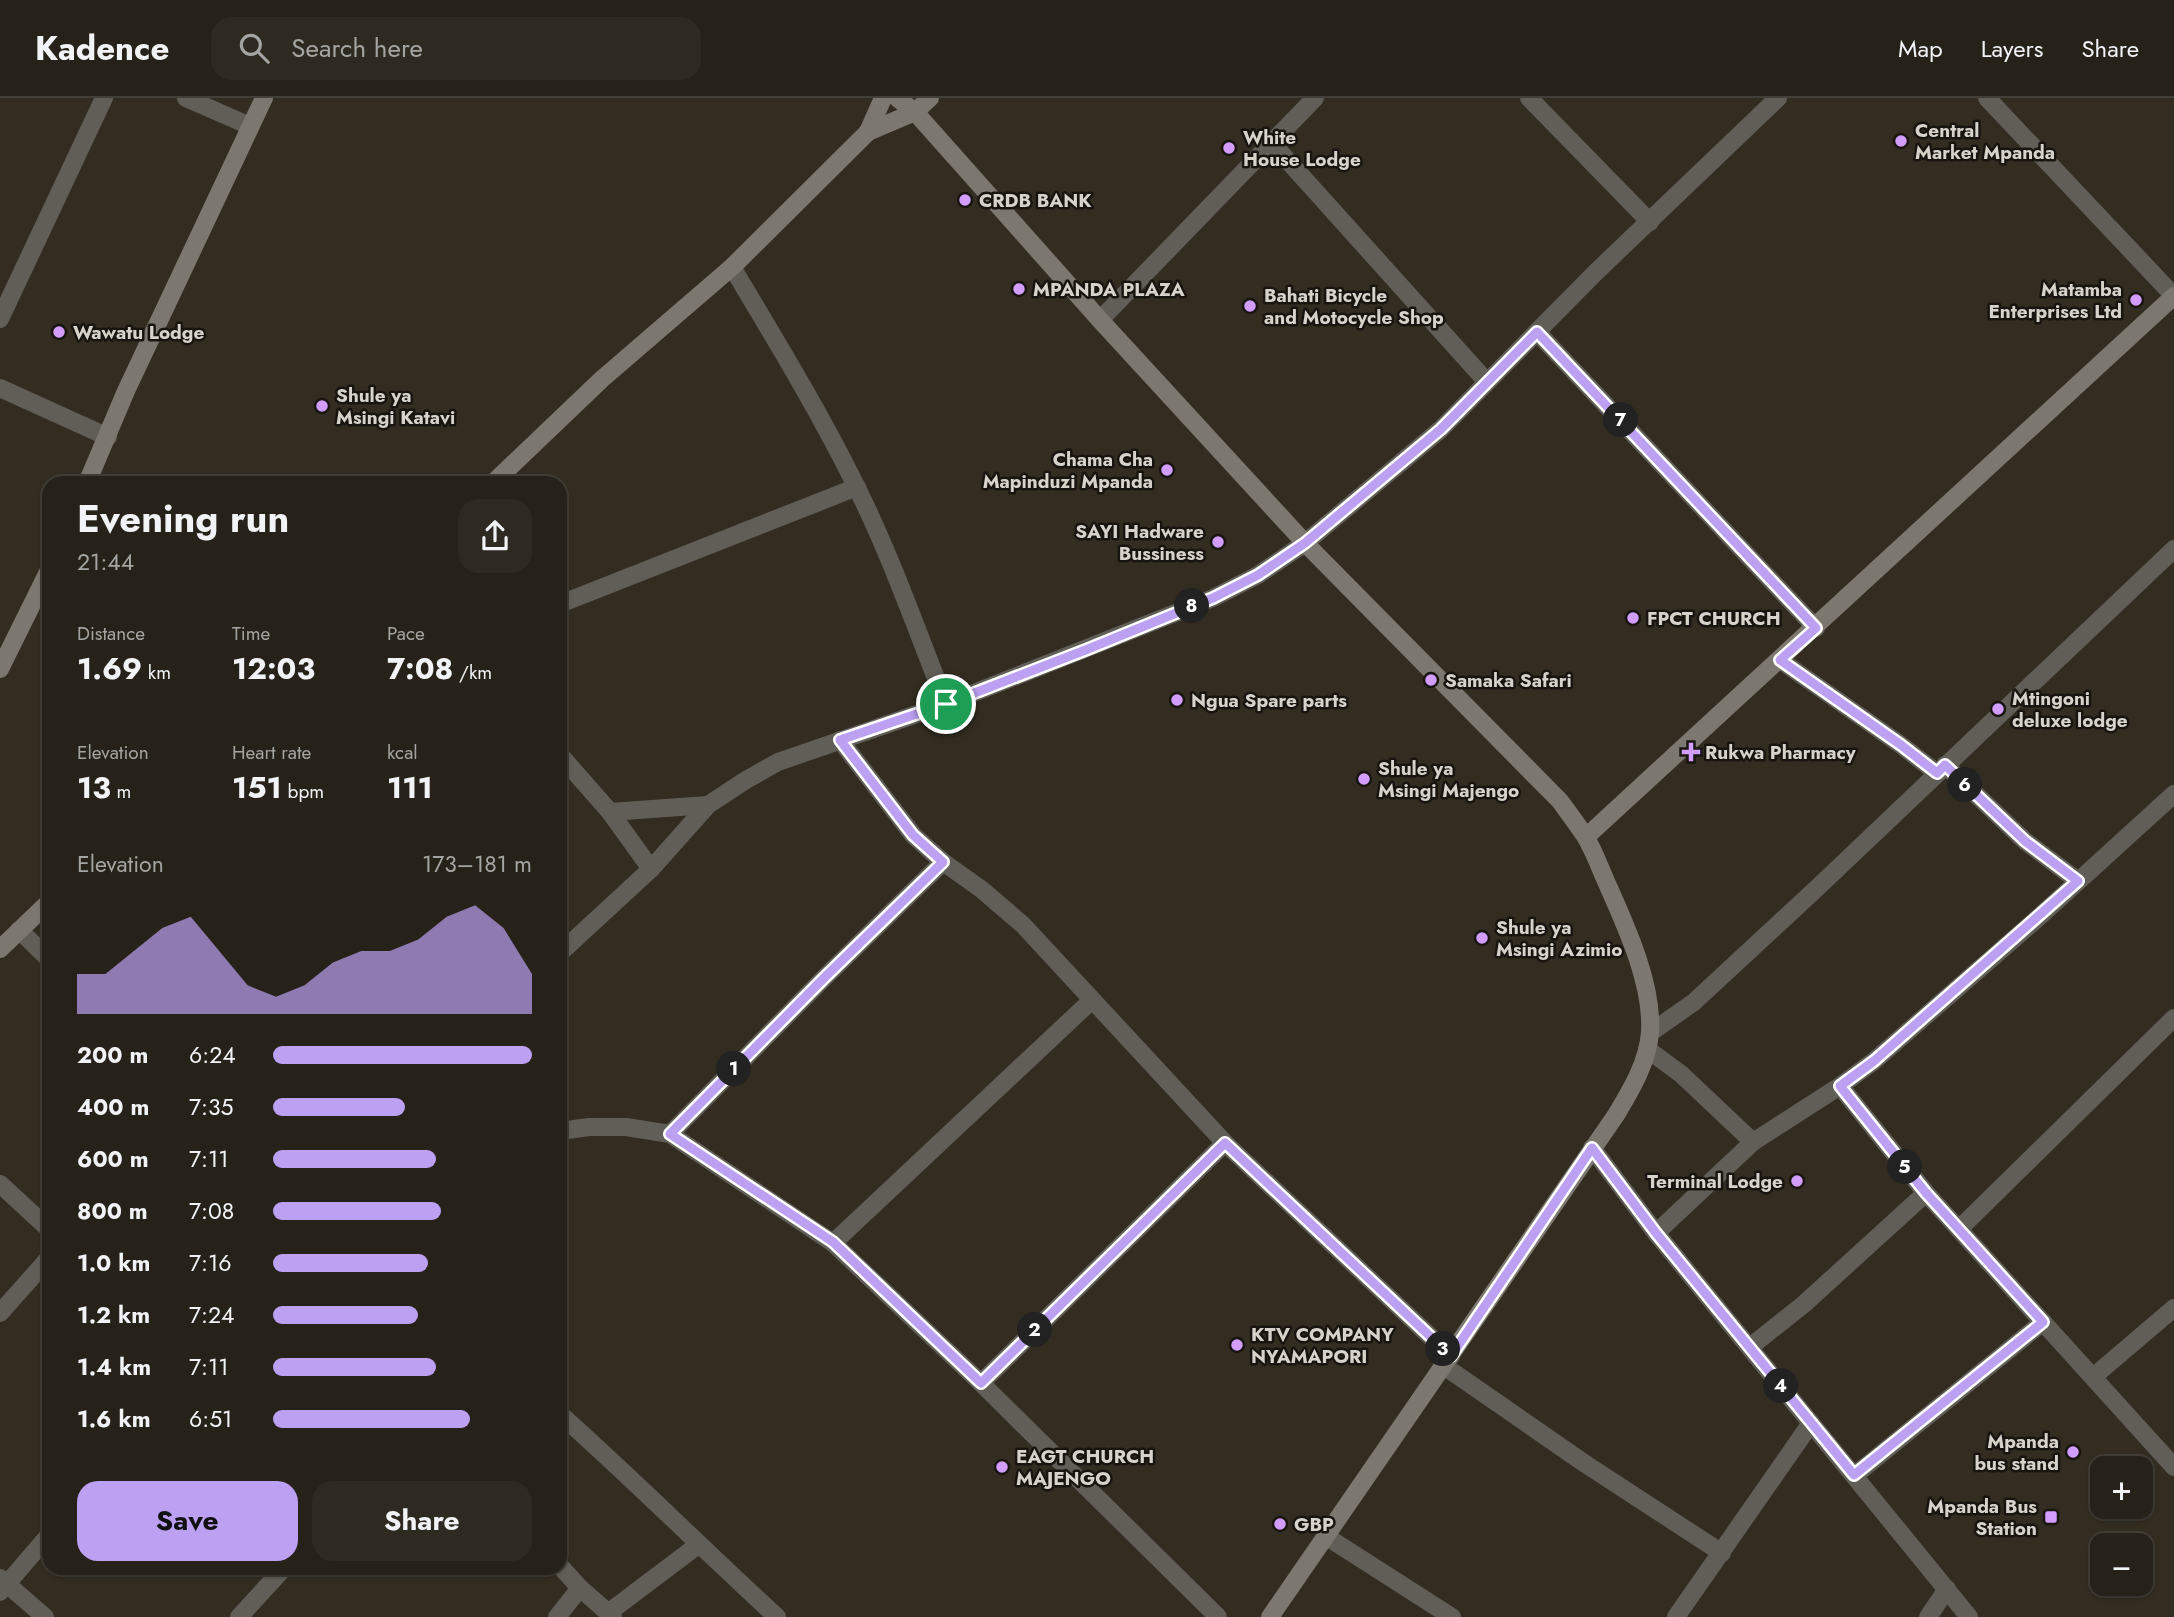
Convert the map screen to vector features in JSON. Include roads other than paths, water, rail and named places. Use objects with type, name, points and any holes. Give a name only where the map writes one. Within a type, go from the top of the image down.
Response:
[{"type":"street","points":[[0,319],[104,98]]},
{"type":"street","points":[[186,98],[250,126]]},
{"type":"street","points":[[90,476],[264,98]]},
{"type":"street","points":[[500,476],[602,379],[732,267],[868,132],[883,98]]},
{"type":"street","points":[[897,98],[915,112],[1100,320],[1305,543],[1560,801],[1586,837],[1641,971],[1649,1000],[1648,1041],[1634,1085],[1270,1617]]},
{"type":"street","points":[[868,132],[915,112],[930,98]]},
{"type":"street","points":[[1100,320],[1315,98]]},
{"type":"street","points":[[1529,98],[1650,222]]},
{"type":"street","points":[[567,947],[651,869],[708,805],[778,762],[946,704],[1213,598],[1258,575],[1305,543],[1441,429],[1778,98]]},
{"type":"street","points":[[1586,837],[2174,296],[1987,98]]},
{"type":"street","points":[[1270,142],[1487,383]]},
{"type":"street","points":[[732,267],[794,369],[857,487],[946,704]]},
{"type":"street","points":[[1537,332],[1816,628]]},
{"type":"street","points":[[0,388],[108,437]]},
{"type":"street","points":[[567,601],[857,487]]},
{"type":"street","points":[[1648,1041],[1817,888],[2174,549]]},
{"type":"street","points":[[0,669],[42,584]]},
{"type":"street","points":[[1780,660],[1901,745],[1941,769],[2025,841],[2078,881]]},
{"type":"street","points":[[840,740],[913,835],[1023,925],[1225,1143],[1447,1361],[1584,1463],[1722,1553]]},
{"type":"street","points":[[567,763],[610,812],[651,869]]},
{"type":"street","points":[[1656,1233],[1753,1142],[1840,1086],[1884,1053],[2174,795]]},
{"type":"street","points":[[610,812],[708,805]]},
{"type":"street","points":[[670,1134],[943,862]]},
{"type":"street","points":[[0,949],[42,909]]},
{"type":"street","points":[[19,930],[42,952]]},
{"type":"street","points":[[833,1242],[1092,1000]]},
{"type":"street","points":[[1960,1228],[2174,1018]]},
{"type":"street","points":[[1648,1041],[1753,1142]]},
{"type":"street","points":[[1840,1086],[1926,1193],[2174,1467]]},
{"type":"street","points":[[567,1130],[626,1127],[670,1134],[833,1242],[981,1383],[1218,1617]]},
{"type":"street","points":[[981,1383],[1225,1143]]},
{"type":"street","points":[[1592,1148],[1656,1233],[1969,1617]]},
{"type":"street","points":[[0,1184],[42,1223]]},
{"type":"street","points":[[1750,1347],[1804,1304],[1926,1193]]},
{"type":"street","points":[[0,1313],[42,1266]]},
{"type":"street","points":[[2093,1377],[2174,1308]]},
{"type":"street","points":[[1854,1475],[2043,1322]]},
{"type":"street","points":[[567,1420],[778,1617]]},
{"type":"street","points":[[1676,1617],[1811,1423]]},
{"type":"street","points":[[1327,1537],[1452,1617]]},
{"type":"street","points":[[42,1542],[2,1585],[45,1617]]},
{"type":"street","points":[[567,1574],[610,1615],[698,1545]]},
{"type":"street","points":[[239,1617],[278,1575]]},
{"type":"street","points":[[557,1617],[580,1588]]},
{"type":"street","points":[[1928,1617],[1947,1589]]},
{"type":"place","name":"Central Market Mpanda","points":[[1901,141]]},
{"type":"place","name":"White House Lodge","points":[[1229,148]]},
{"type":"place","name":"CRDB BANK","points":[[965,200]]},
{"type":"place","name":"MPANDA PLAZA","points":[[1019,289]]},
{"type":"place","name":"Matamba Enterprises Ltd","points":[[2136,300]]},
{"type":"place","name":"Bahati Bicycle and Motocycle Shop","points":[[1250,306]]},
{"type":"place","name":"Wawatu Lodge","points":[[59,332]]},
{"type":"place","name":"Shule ya Msingi Katavi","points":[[322,406]]},
{"type":"place","name":"Chama Cha Mapinduzi Mpanda","points":[[1167,470]]},
{"type":"place","name":"SAYI Hadware Bussiness","points":[[1218,542]]},
{"type":"place","name":"FPCT CHURCH","points":[[1633,618]]},
{"type":"place","name":"Samaka Safari","points":[[1431,680]]},
{"type":"place","name":"Ngua Spare parts","points":[[1177,700]]},
{"type":"place","name":"Mtingoni deluxe lodge","points":[[1998,709]]},
{"type":"place","name":"Rukwa Pharmacy","points":[[1691,752]]},
{"type":"place","name":"Shule ya Msingi Majengo","points":[[1364,779]]},
{"type":"place","name":"Shule ya Msingi Azimio","points":[[1482,938]]},
{"type":"place","name":"Terminal Lodge","points":[[1797,1181]]},
{"type":"place","name":"KTV COMPANY NYAMAPORI","points":[[1237,1345]]},
{"type":"place","name":"Mpanda bus stand","points":[[2073,1452]]},
{"type":"place","name":"EAGT CHURCH MAJENGO","points":[[1002,1467]]},
{"type":"place","name":"Mpanda Bus Station","points":[[2051,1517]]},
{"type":"place","name":"GBP","points":[[1280,1524]]}]
